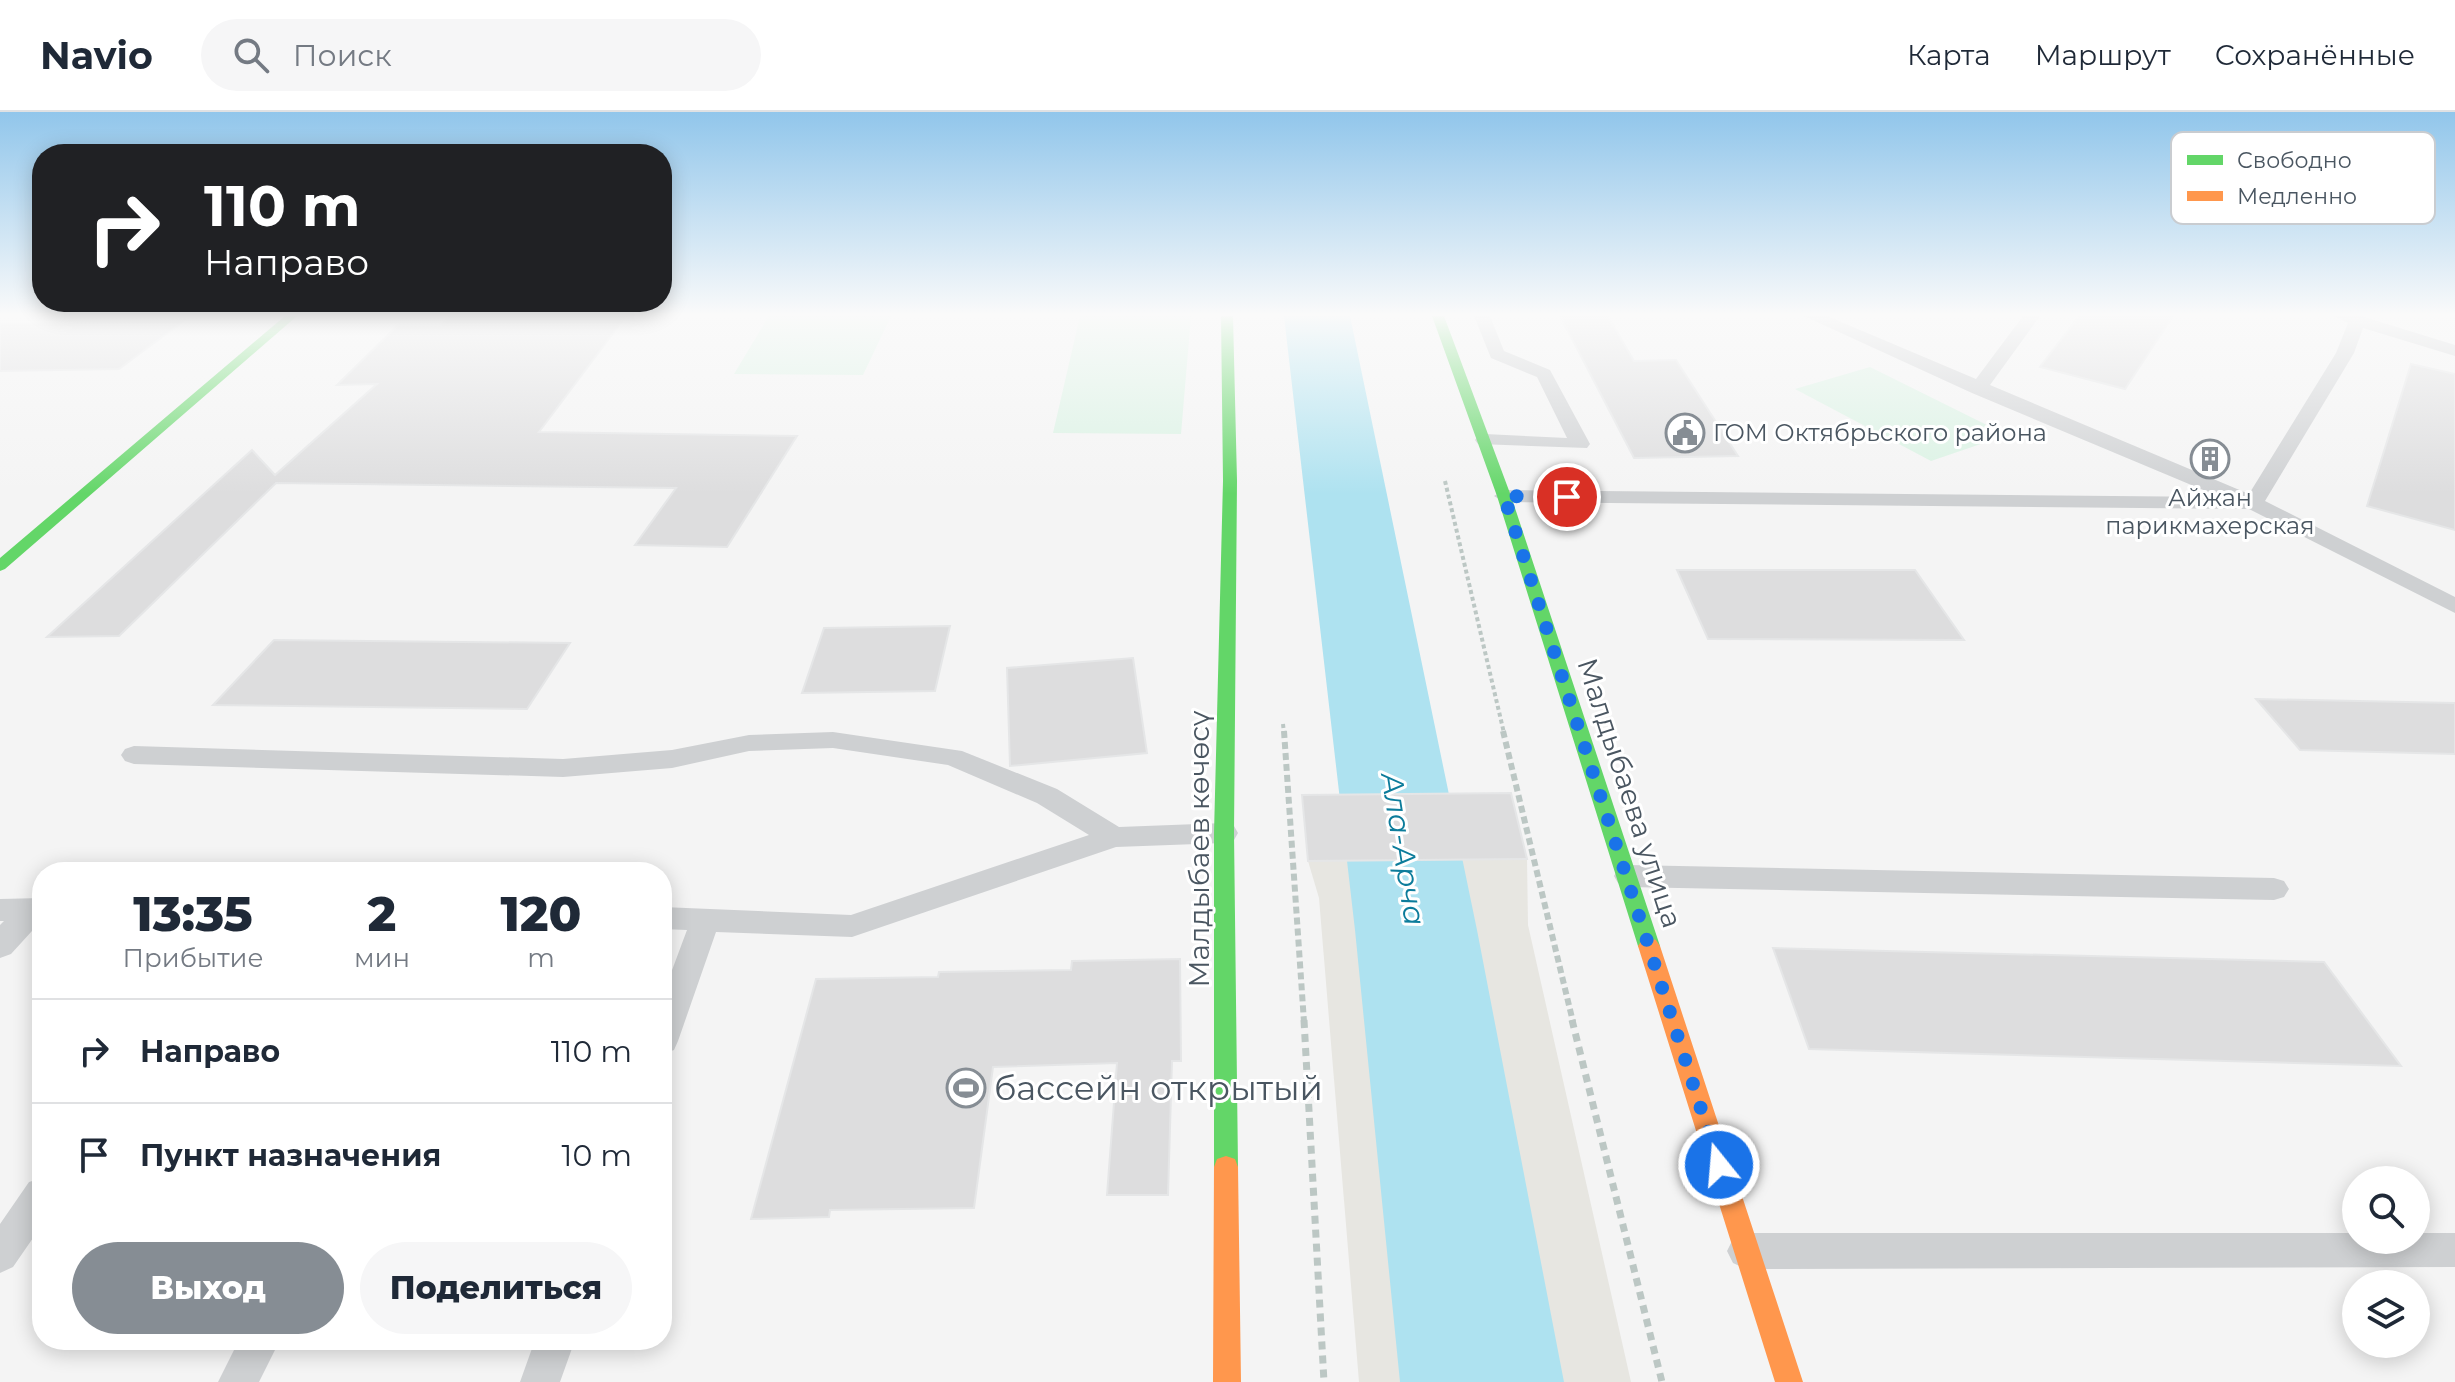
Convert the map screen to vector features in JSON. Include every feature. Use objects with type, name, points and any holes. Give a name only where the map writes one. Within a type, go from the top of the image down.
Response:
[{"type":"street","points":[[0,566],[223,375]]},
{"type":"street","name":"Малдыбаев көчөсү","points":[[1227,1382],[1224,833],[1230,481],[1228,375]]},
{"type":"street","name":"Малдыбаева улица","points":[[1460,375],[1504,496],[1789,1382]]},
{"type":"lane","points":[[1485,440],[1580,444],[1545,375]]},
{"type":"lane","points":[[1947,375],[2253,503],[2455,606]]},
{"type":"lane","points":[[1978,389],[1988,375]]},
{"type":"lane","points":[[2253,503],[2331,375]]},
{"type":"lane","points":[[1504,496],[2253,503]]},
{"type":"lane","points":[[134,755],[563,768],[672,759],[749,743],[833,740],[953,757],[1047,796],[1114,837]]},
{"type":"lane","points":[[672,918],[852,926],[1114,837],[1224,833]]},
{"type":"lane","points":[[1628,876],[2274,889]]},
{"type":"lane","points":[[0,910],[32,909]]},
{"type":"lane","points":[[0,946],[32,913]]},
{"type":"lane","points":[[672,1013],[706,918]]},
{"type":"lane","points":[[0,1255],[32,1209]]},
{"type":"lane","points":[[1746,1251],[2455,1250]]},
{"type":"lane","points":[[238,1382],[255,1350]]},
{"type":"lane","points":[[540,1382],[551,1350]]},
{"type":"path","points":[[1444,479],[1544,905],[1662,1382]]},
{"type":"path","points":[[1283,722],[1302,975],[1324,1382]]},
{"type":"green space","points":[[1066,375],[1186,375],[1181,434],[1053,433]]},
{"type":"green space","points":[[1842,375],[1887,375],[2007,435],[1931,461],[1795,389]]},
{"type":"sand","points":[[1527,859],[1528,925],[1631,1382],[1359,1382],[1319,898],[1308,861]]},
{"type":"building","points":[[347,375],[582,375],[539,432],[797,436],[727,547],[635,545],[676,488],[276,483],[119,636],[47,637],[252,450],[275,475],[377,384],[337,385]]},
{"type":"building","points":[[1591,375],[1686,375],[1738,456],[1634,458]]},
{"type":"building","points":[[2072,375],[2134,375],[2125,389]]},
{"type":"building","points":[[2408,375],[2455,375],[2455,530],[2367,506]]},
{"type":"building","points":[[1677,570],[1915,570],[1964,640],[1708,639]]},
{"type":"building","points":[[950,626],[935,691],[802,693],[824,628]]},
{"type":"building","points":[[274,640],[570,643],[527,709],[213,705]]},
{"type":"building","points":[[1133,658],[1147,753],[1010,766],[1007,668]]},
{"type":"building","points":[[2256,699],[2455,703],[2455,754],[2300,750]]},
{"type":"building","points":[[1511,793],[1527,859],[1308,861],[1302,795]]},
{"type":"building","points":[[1773,948],[2324,962],[2401,1066],[1809,1049]]},
{"type":"building","points":[[1180,959],[1181,1061],[1172,1061],[1168,1195],[1107,1195],[1117,1063],[993,1067],[974,1208],[830,1210],[829,1217],[751,1219],[816,979],[938,977],[939,972],[1071,970],[1072,961]]},
{"type":"waterway","name":"Ала-Арча","points":[[1327,375],[1416,930],[1482,1382]]},
{"type":"traffic: fast","points":[[0,566],[223,375]]},
{"type":"traffic: fast","points":[[1226,1167],[1224,833],[1230,481],[1228,375]]},
{"type":"traffic: fast","points":[[1460,375],[1504,496],[1649,946]]},
{"type":"traffic: slow","points":[[1649,946],[1789,1382]]},
{"type":"traffic: slow","points":[[1226,1167],[1227,1382]]},
{"type":"place","name":"ГОМ Октябрьского района","points":[[1685,433]]},
{"type":"place","name":"Айжан парикмахерская","points":[[2210,459]]},
{"type":"place","name":"бассейн открытый","points":[[966,1088]]},
{"type":"route","points":[[1567,497],[1504,496],[1719,1165]]}]
